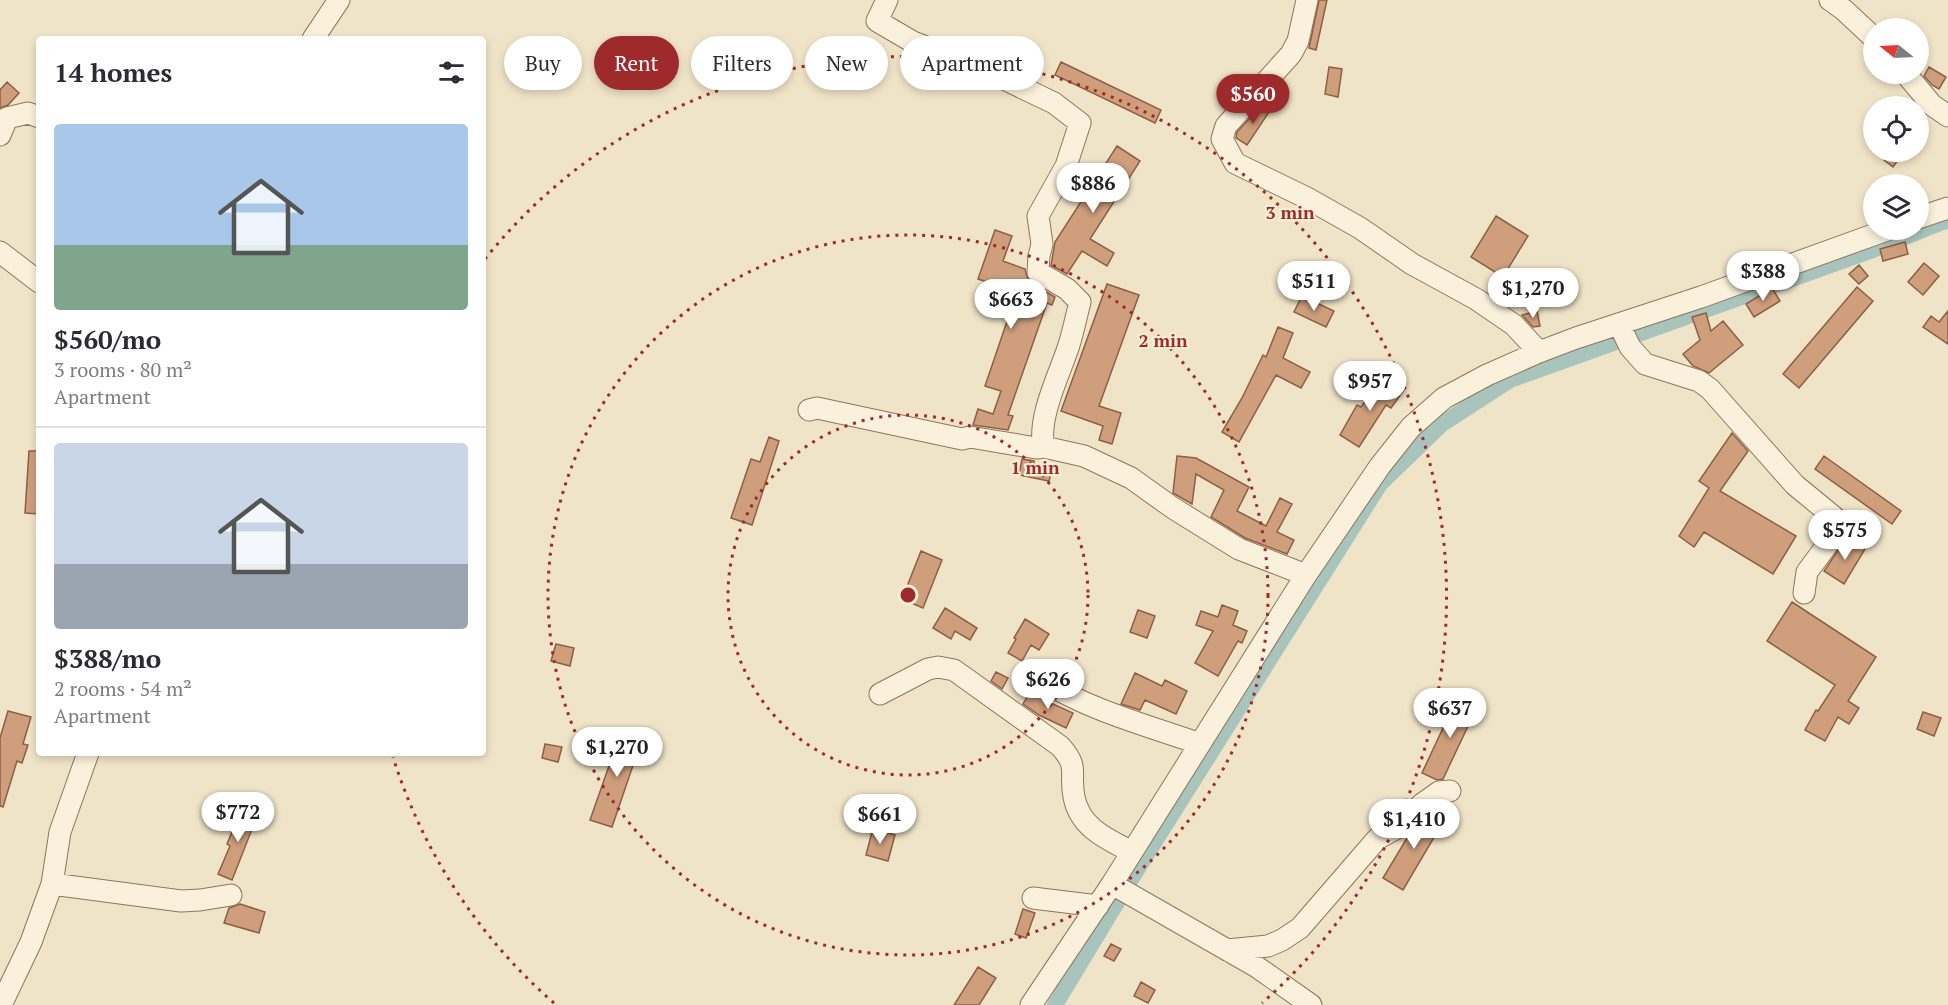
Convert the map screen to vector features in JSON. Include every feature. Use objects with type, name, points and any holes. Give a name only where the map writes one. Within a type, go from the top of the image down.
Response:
[{"type":"street","points":[[315,36],[339,0]]},
{"type":"street","points":[[887,0],[878,21],[913,42],[978,67],[1054,103],[1080,123],[1066,166],[1038,216],[1042,244],[1038,272],[1067,289],[1080,302],[1044,424],[1042,440],[1044,447]]},
{"type":"street","points":[[1307,0],[1298,41],[1291,54],[1226,126],[1221,139],[1235,163],[1307,198],[1412,264],[1476,299],[1514,325],[1539,352]]},
{"type":"street","points":[[1830,0],[1863,28]]},
{"type":"street","points":[[1915,84],[1940,110]]},
{"type":"street","points":[[0,135],[7,118],[28,113],[36,116]]},
{"type":"street","points":[[1929,214],[1948,208]]},
{"type":"street","points":[[1031,1005],[1098,906],[1306,574],[1380,466],[1411,427],[1444,398],[1487,375],[1539,352],[1863,239]]},
{"type":"street","points":[[0,252],[36,280]]},
{"type":"street","points":[[1619,324],[1630,347],[1645,364],[1699,381],[1710,388],[1795,485],[1834,517],[1836,533],[1807,572],[1804,593]]},
{"type":"street","points":[[809,410],[817,408],[962,439],[970,437],[1036,448],[1044,447],[1084,456],[1131,478],[1173,508],[1239,549],[1306,574]]},
{"type":"street","points":[[880,694],[928,669],[938,667],[954,670],[1060,746],[1070,757],[1074,770],[1074,796],[1084,820],[1095,832],[1132,852]]},
{"type":"street","points":[[1040,679],[1090,705],[1200,744]]},
{"type":"street","points":[[2,1005],[31,942],[52,884],[60,832],[87,756]]},
{"type":"street","points":[[1227,950],[1268,946],[1282,940],[1299,928],[1377,839],[1397,828],[1422,804],[1439,792],[1450,791]]},
{"type":"street","points":[[52,884],[181,901],[231,896]]},
{"type":"street","points":[[1112,884],[1257,967],[1311,1005]]},
{"type":"street","points":[[1033,898],[1098,906]]},
{"type":"building","points":[[1319,0],[1327,0],[1316,50],[1309,48]]},
{"type":"building","points":[[1061,62],[1161,110],[1155,123],[1055,75]]},
{"type":"building","points":[[1329,67],[1342,69],[1338,97],[1325,94]]},
{"type":"building","points":[[1929,67],[1946,77],[1939,89],[1929,82]]},
{"type":"building","points":[[7,82],[19,93],[8,105],[0,108],[0,90]]},
{"type":"building","points":[[1264,103],[1271,109],[1247,145],[1236,138],[1237,132]]},
{"type":"building","points":[[1117,146],[1140,161],[1090,239],[1114,253],[1107,266],[1082,251],[1067,274],[1051,265],[1055,242]]},
{"type":"building","points":[[1887,162],[1897,162],[1893,167]]},
{"type":"building","points":[[1496,216],[1528,236],[1503,277],[1471,257]]},
{"type":"building","points":[[995,230],[1012,236],[1003,261],[1025,269],[1031,283],[1055,297],[1052,305],[1047,303],[1008,415],[1013,416],[1008,430],[973,425],[978,409],[993,414],[1001,391],[985,386],[1017,292],[978,279]]},
{"type":"building","points":[[1905,242],[1908,254],[1883,261],[1880,249]]},
{"type":"building","points":[[1924,263],[1939,276],[1923,295],[1908,282]]},
{"type":"building","points":[[1859,265],[1868,276],[1859,284],[1849,274]]},
{"type":"building","points":[[1107,284],[1139,295],[1099,406],[1121,413],[1112,444],[1099,440],[1103,426],[1061,411]]},
{"type":"building","points":[[1857,287],[1873,301],[1799,388],[1783,374]]},
{"type":"building","points":[[1772,288],[1780,301],[1754,317],[1746,304]]},
{"type":"building","points":[[1302,296],[1334,311],[1326,327],[1294,312]]},
{"type":"building","points":[[1537,311],[1540,326],[1533,327],[1522,315]]},
{"type":"building","points":[[1948,311],[1948,344],[1923,327],[1931,316],[1939,322]]},
{"type":"building","points":[[1706,313],[1711,331],[1723,321],[1743,345],[1709,373],[1693,366],[1683,354],[1700,340],[1692,317]]},
{"type":"building","points":[[1278,327],[1293,333],[1283,358],[1310,372],[1301,388],[1276,375],[1239,442],[1222,432],[1263,355],[1266,357]]},
{"type":"building","points":[[1390,380],[1404,390],[1391,408],[1386,405],[1359,447],[1340,435],[1357,405],[1361,407],[1380,381],[1387,386]]},
{"type":"building","points":[[1732,433],[1748,451],[1720,491],[1796,536],[1773,574],[1704,532],[1694,547],[1679,536],[1709,488],[1699,481]]},
{"type":"building","points":[[769,437],[779,441],[752,525],[731,518],[751,459],[760,462]]},
{"type":"building","points":[[29,451],[36,451],[36,514],[25,513]]},
{"type":"building","points":[[1177,456],[1196,458],[1249,487],[1237,511],[1266,526],[1280,498],[1292,504],[1277,532],[1294,540],[1287,554],[1245,538],[1211,517],[1224,490],[1196,474],[1192,504],[1173,493]]},
{"type":"building","points":[[1824,456],[1901,511],[1892,524],[1815,469]]},
{"type":"building","points":[[1022,459],[1034,461],[1034,464],[1052,469],[1049,481],[1019,475]]},
{"type":"building","points":[[1847,537],[1865,549],[1844,584],[1824,571]]},
{"type":"building","points":[[921,551],[942,560],[923,608],[902,599]]},
{"type":"building","points":[[1792,602],[1876,657],[1848,701],[1859,708],[1849,724],[1838,717],[1825,741],[1805,730],[1816,710],[1818,711],[1835,685],[1767,641]]},
{"type":"building","points":[[1222,605],[1238,611],[1233,625],[1247,631],[1242,643],[1238,641],[1218,676],[1195,663],[1213,631],[1196,625],[1201,611],[1218,617]]},
{"type":"building","points":[[945,608],[977,628],[970,640],[955,631],[951,639],[933,628]]},
{"type":"building","points":[[1138,610],[1155,616],[1147,638],[1130,632]]},
{"type":"building","points":[[1025,619],[1049,634],[1039,650],[1031,645],[1022,661],[1008,653]]},
{"type":"building","points":[[556,644],[574,648],[570,666],[551,661]]},
{"type":"building","points":[[996,672],[1008,678],[1002,689],[991,681]]},
{"type":"building","points":[[1135,673],[1162,686],[1165,680],[1187,691],[1176,714],[1145,700],[1140,710],[1121,704]]},
{"type":"building","points":[[1031,690],[1045,698],[1044,700],[1073,713],[1066,728],[1039,715],[1023,704]]},
{"type":"building","points":[[1458,696],[1478,705],[1443,779],[1437,780],[1422,773]]},
{"type":"building","points":[[8,711],[31,717],[23,744],[28,745],[22,763],[17,761],[3,807],[0,806],[0,738]]},
{"type":"building","points":[[1923,712],[1941,718],[1934,736],[1917,729]]},
{"type":"building","points":[[622,729],[643,736],[612,827],[590,820]]},
{"type":"building","points":[[545,744],[562,747],[558,762],[542,758]]},
{"type":"building","points":[[242,808],[258,814],[232,880],[218,874]]},
{"type":"building","points":[[1435,810],[1446,817],[1403,890],[1383,878],[1410,833]]},
{"type":"building","points":[[873,828],[895,835],[888,861],[866,855]]},
{"type":"building","points":[[240,904],[265,912],[259,933],[224,923],[229,908]]},
{"type":"building","points":[[1023,909],[1035,913],[1026,938],[1015,934]]},
{"type":"building","points":[[1111,944],[1121,949],[1114,961],[1104,956]]},
{"type":"building","points":[[978,967],[996,978],[979,1005],[954,1005]]},
{"type":"building","points":[[1141,982],[1155,990],[1148,1003],[1134,996]]},
{"type":"waterway","points":[[1055,1005],[1128,884],[1380,484],[1442,424],[1510,380],[1870,251],[1948,220]]}]
